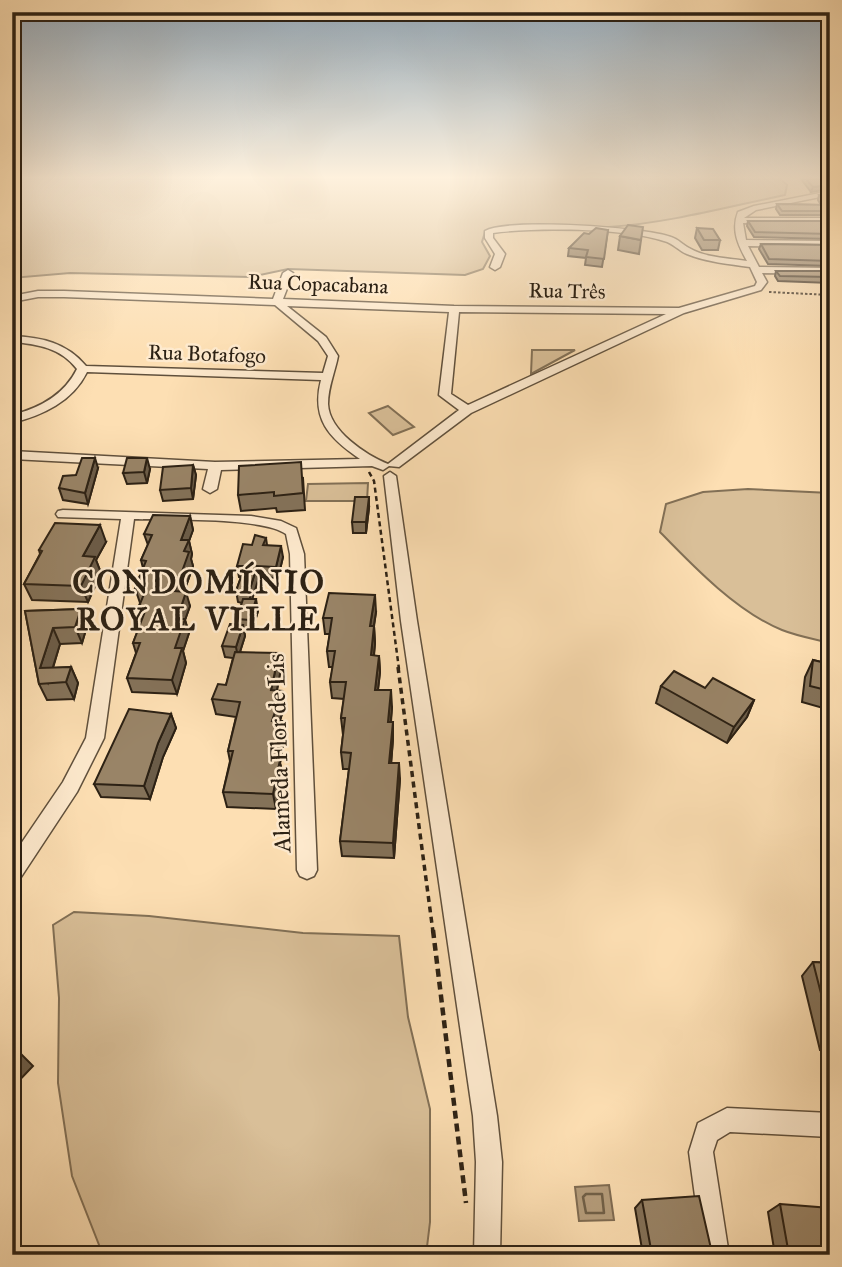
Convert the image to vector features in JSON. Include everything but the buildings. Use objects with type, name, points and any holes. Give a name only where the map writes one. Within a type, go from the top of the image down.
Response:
[{"type":"street","points":[[489,238],[500,254],[495,267]]},
{"type":"street","points":[[666,238],[707,258],[754,267],[830,271]]},
{"type":"street","points":[[12,454],[215,466],[382,467],[467,410],[680,311],[752,291],[762,284],[741,238]]},
{"type":"street","points":[[742,243],[830,244]]},
{"type":"street","points":[[288,273],[277,302],[329,346],[333,356],[323,402],[326,419],[382,467],[409,621],[485,1116],[489,1162],[487,1255]]},
{"type":"street","name":"Rua Copacabana","points":[[12,299],[57,294],[454,309]]},
{"type":"street","points":[[454,309],[445,395],[467,410]]},
{"type":"street","name":"Rua Três","points":[[454,309],[680,311]]},
{"type":"street","points":[[12,340],[35,341],[61,348],[75,358],[83,369],[79,381],[60,399],[43,409],[12,419]]},
{"type":"street","name":"Rua Botafogo","points":[[83,369],[329,377]]},
{"type":"street","points":[[63,514],[205,516],[215,466]]},
{"type":"street","points":[[12,874],[70,787],[95,738],[128,516]]},
{"type":"street","name":"Alameda Flor de Lis","points":[[205,516],[273,523],[287,527],[293,535],[298,554],[307,870]]},
{"type":"street","points":[[716,1255],[701,1152],[707,1132],[727,1120],[830,1125]]},
{"type":"path","points":[[752,291],[830,295]]},
{"type":"path","points":[[382,467],[369,476],[374,481],[456,1106],[466,1203]]},
{"type":"shaded area","points":[[12,238],[483,238],[482,242],[490,256],[483,269],[465,275],[288,269],[250,277],[70,273],[12,278]]},
{"type":"shaded area","points":[[532,350],[575,350],[531,374]]},
{"type":"shaded area","points":[[388,406],[414,427],[393,435],[369,413]]},
{"type":"shaded area","points":[[368,483],[367,501],[306,501],[308,484]]},
{"type":"shaded area","points":[[748,489],[830,493],[830,643],[782,630],[749,612],[717,587],[660,532],[666,504],[703,492]]},
{"type":"shaded area","points":[[74,912],[149,916],[303,933],[399,936],[408,1017],[430,1109],[430,1222],[426,1255],[103,1255],[72,1176],[58,1083],[59,998],[53,925]]},
{"type":"water","points":[[609,1185],[614,1220],[579,1221],[575,1187]]},
{"type":"district","name":"CONDOMÍNIO ROYAL VILLE","points":[[199,600]]}]
